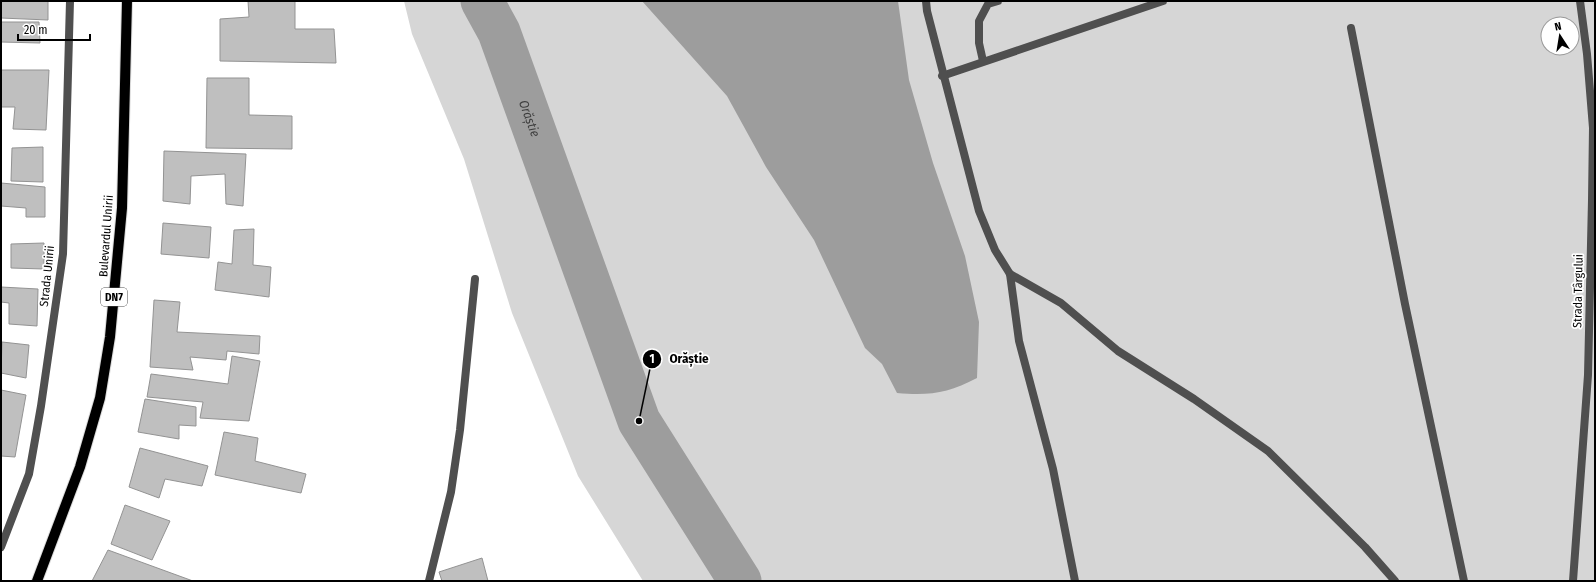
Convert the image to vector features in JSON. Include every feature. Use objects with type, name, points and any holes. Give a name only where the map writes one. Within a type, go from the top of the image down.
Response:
[{"type":"main road","name":"Bulevardul Unirii","points":[[37,581],[80,466],[100,398],[108,345],[122,208],[127,1]]},
{"type":"street","name":"Strada Unirii","points":[[1,547],[29,474],[41,406],[63,254],[70,1]]},
{"type":"street","points":[[926,1],[927,12],[942,76],[979,211],[995,250],[1010,274],[1019,341],[1052,469],[1076,581]]},
{"type":"street","points":[[983,61],[979,43],[979,21],[988,4],[998,1]]},
{"type":"street","points":[[942,76],[1163,1]]},
{"type":"street","name":"Strada Târgului","points":[[1573,581],[1588,375],[1593,184],[1593,128],[1587,54],[1580,1]]},
{"type":"street","points":[[1351,28],[1405,304],[1464,581]]},
{"type":"street","points":[[1010,274],[1061,303],[1118,351],[1194,399],[1268,451],[1365,548],[1395,581]]},
{"type":"street","points":[[429,581],[451,492],[459,438],[475,279]]},
{"type":"shaded area","points":[[404,1],[1595,1],[1595,581],[643,581],[578,476],[512,313],[464,159],[412,34]]},
{"type":"shaded area","points":[[642,1],[898,1],[909,80],[933,163],[965,256],[979,322],[977,378],[948,390],[929,394],[897,393],[882,364],[865,348],[814,240],[766,167],[727,96]]},
{"type":"building","points":[[1,1],[48,1],[48,20],[1,18]]},
{"type":"building","points":[[248,1],[295,1],[295,29],[334,29],[336,63],[220,61],[220,19],[249,17]]},
{"type":"building","points":[[1,22],[39,22],[40,43],[1,42]]},
{"type":"building","points":[[1,70],[49,70],[46,130],[13,129],[15,107],[1,107]]},
{"type":"building","points":[[207,78],[249,78],[249,115],[292,116],[292,149],[206,148]]},
{"type":"building","points":[[43,147],[43,182],[11,181],[12,148]]},
{"type":"building","points":[[164,151],[246,154],[243,206],[226,204],[225,174],[191,176],[190,204],[163,201]]},
{"type":"building","points":[[1,183],[45,187],[45,217],[26,217],[26,208],[1,206]]},
{"type":"building","points":[[163,223],[211,227],[209,258],[161,254]]},
{"type":"building","points":[[254,229],[253,265],[271,267],[269,297],[215,290],[218,262],[232,264],[234,230]]},
{"type":"building","points":[[44,243],[44,269],[11,268],[11,244]]},
{"type":"building","points":[[1,287],[38,289],[37,326],[9,324],[9,303],[1,302]]},
{"type":"building","points":[[154,300],[180,302],[177,332],[260,336],[259,354],[227,351],[226,360],[190,357],[193,370],[150,367]]},
{"type":"building","points":[[2,342],[29,345],[26,378],[1,373]]},
{"type":"building","points":[[232,356],[260,361],[249,421],[200,418],[203,402],[147,397],[151,374],[228,384]]},
{"type":"building","points":[[1,390],[26,395],[15,457],[1,456]]},
{"type":"building","points":[[145,399],[196,407],[196,426],[179,425],[179,439],[138,432]]},
{"type":"building","points":[[224,432],[258,438],[255,461],[306,474],[301,493],[215,475]]},
{"type":"building","points":[[140,448],[208,466],[202,486],[165,479],[159,498],[129,487]]},
{"type":"building","points":[[125,505],[170,521],[152,560],[111,544]]},
{"type":"building","points":[[108,550],[193,581],[92,581]]},
{"type":"building","points":[[482,558],[488,581],[442,581],[439,572]]},
{"type":"waterway","name":"Orăștie","points":[[482,1],[499,32],[639,421],[740,581]]},
{"type":"place","name":"Orăștie","points":[[639,421]]}]
